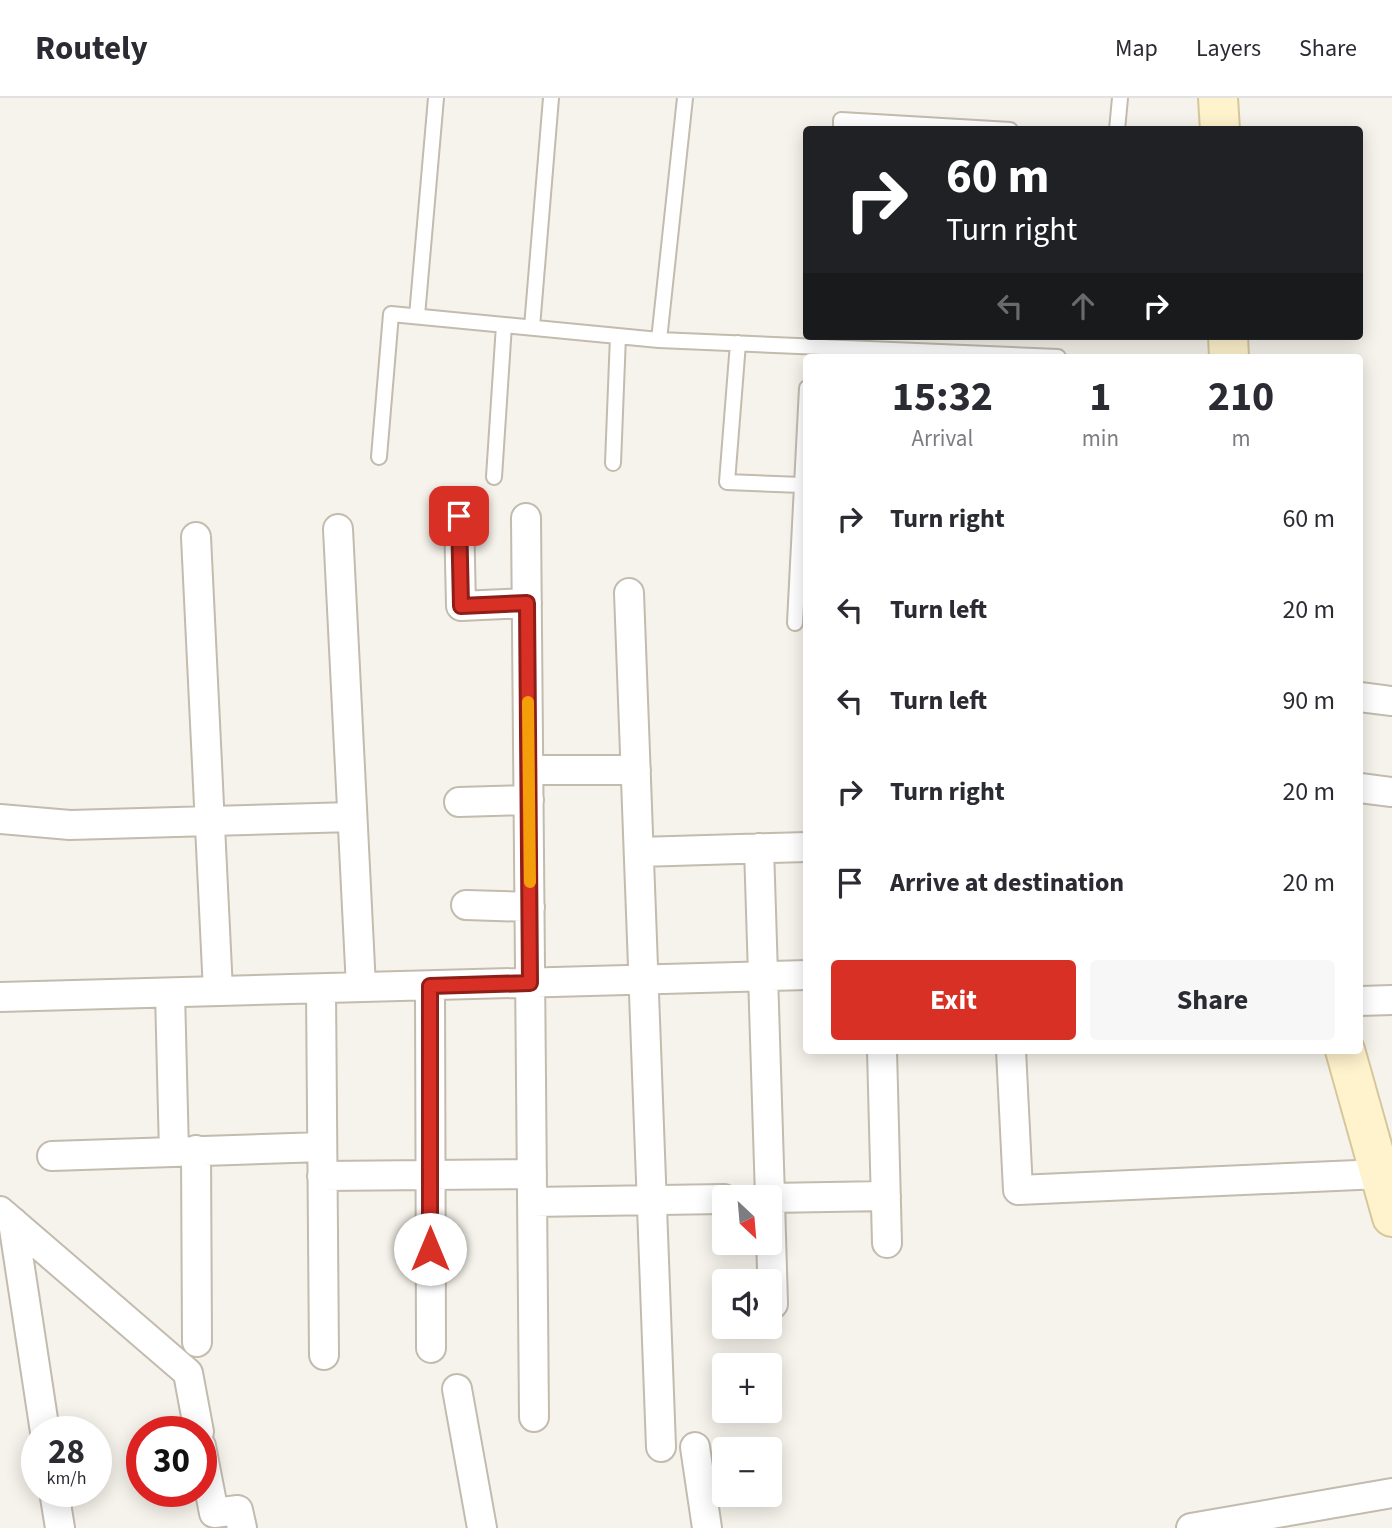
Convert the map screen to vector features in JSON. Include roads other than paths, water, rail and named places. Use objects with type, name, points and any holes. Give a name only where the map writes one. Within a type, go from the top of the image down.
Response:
[{"type":"main road","points":[[1218,98],[1220,126]]},
{"type":"main road","points":[[1346,1054],[1392,1217]]},
{"type":"street","points":[[459,516],[461,606],[527,603]]},
{"type":"street","points":[[526,518],[534,1417]]},
{"type":"street","points":[[338,529],[361,988]]},
{"type":"street","points":[[196,537],[218,991]]},
{"type":"street","points":[[629,593],[661,1447]]},
{"type":"street","points":[[1363,697],[1392,701]]},
{"type":"street","points":[[529,769],[636,770]]},
{"type":"street","points":[[1363,788],[1392,792]]},
{"type":"street","points":[[459,802],[529,800]]},
{"type":"street","points":[[0,819],[71,825],[352,817]]},
{"type":"street","points":[[639,852],[803,846]]},
{"type":"street","points":[[760,848],[770,1185]]},
{"type":"street","points":[[466,905],[530,907]]},
{"type":"street","points":[[0,997],[803,975]]},
{"type":"street","points":[[430,986],[431,1348]]},
{"type":"street","points":[[321,989],[324,1354]]},
{"type":"street","points":[[170,993],[185,1151],[197,1342]]},
{"type":"street","points":[[1363,1001],[1392,1000]]},
{"type":"street","points":[[882,1054],[887,1243]]},
{"type":"street","points":[[1011,1054],[1018,1189],[1380,1174]]},
{"type":"street","points":[[52,1156],[322,1147]]},
{"type":"street","points":[[322,1176],[532,1174]]},
{"type":"street","points":[[782,1199],[886,1196]]},
{"type":"street","points":[[532,1202],[712,1199]]},
{"type":"street","points":[[6,1216],[42,1416]]},
{"type":"street","points":[[6,1216],[188,1373],[196,1416]]},
{"type":"street","points":[[457,1389],[482,1528]]},
{"type":"street","points":[[695,1447],[707,1528]]},
{"type":"street","points":[[1191,1528],[1392,1493]]},
{"type":"street","points":[[57,1507],[60,1528]]},
{"type":"street","points":[[213,1507],[214,1514],[238,1510],[242,1528]]},
{"type":"lane","points":[[417,316],[436,98]]},
{"type":"lane","points":[[532,327],[551,98]]},
{"type":"lane","points":[[659,340],[685,98]]},
{"type":"lane","points":[[1117,126],[1120,98]]},
{"type":"lane","points":[[841,126],[841,120],[931,126]]},
{"type":"lane","points":[[379,457],[391,313],[659,340],[738,343],[809,352],[832,342],[941,354]]},
{"type":"lane","points":[[494,477],[504,325]]},
{"type":"lane","points":[[613,463],[618,336]]},
{"type":"lane","points":[[738,343],[727,482],[802,485]]},
{"type":"lane","points":[[794,623],[803,466]]}]
